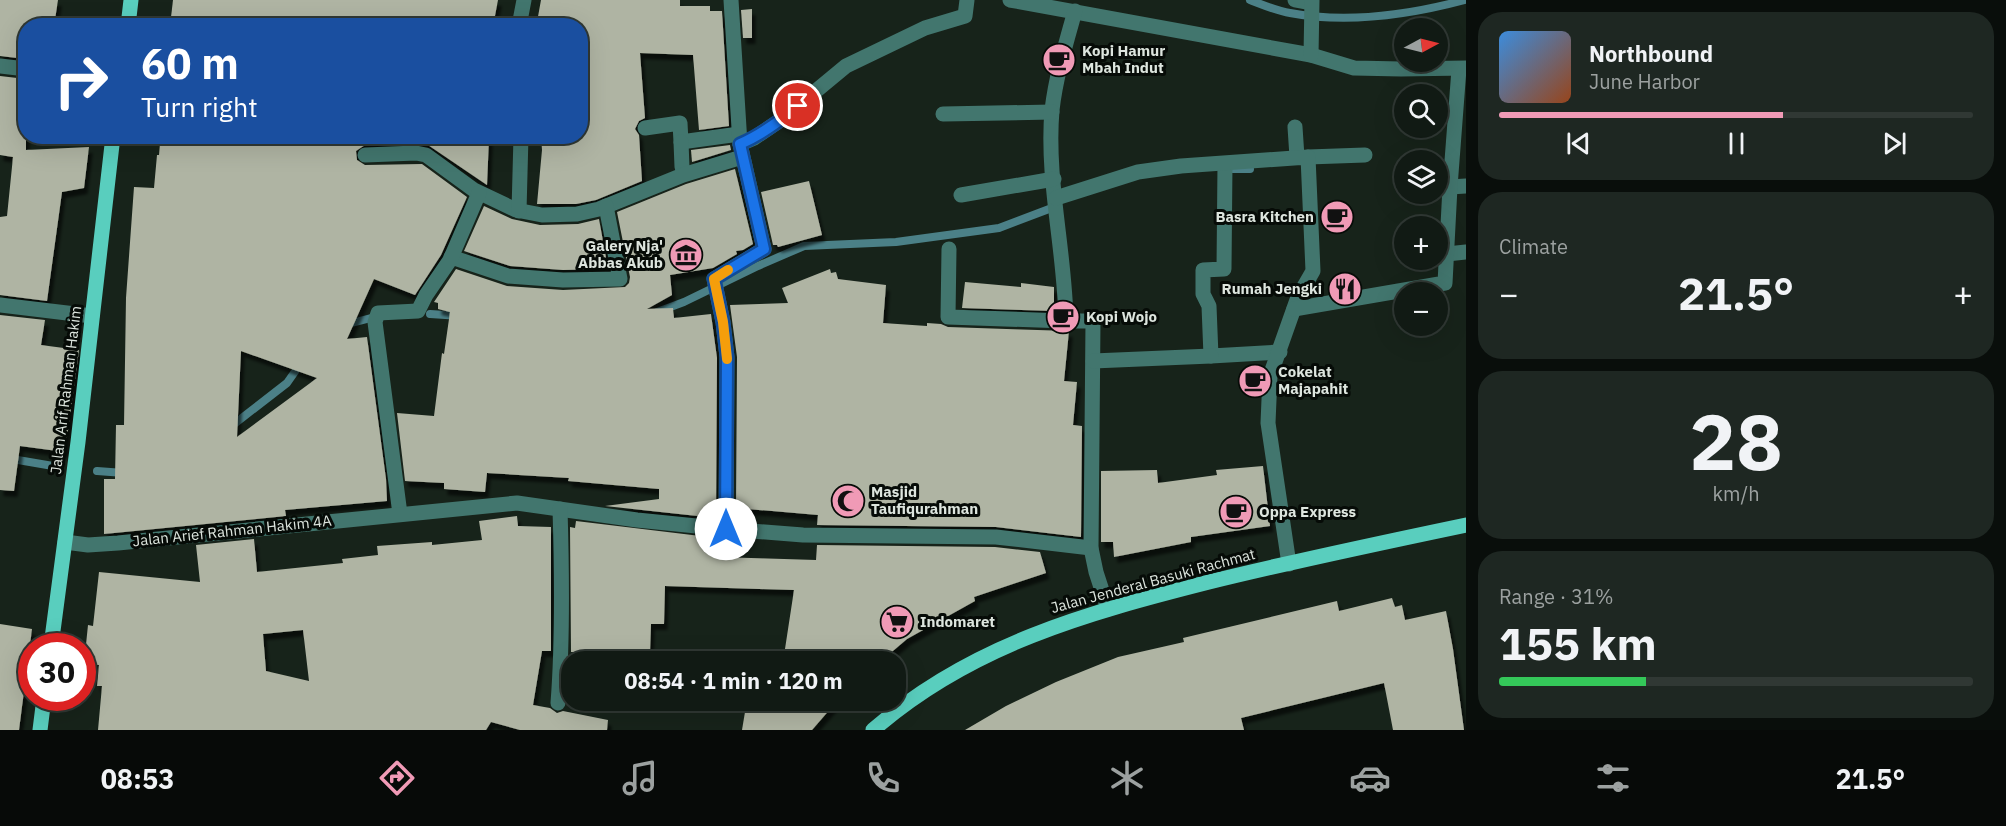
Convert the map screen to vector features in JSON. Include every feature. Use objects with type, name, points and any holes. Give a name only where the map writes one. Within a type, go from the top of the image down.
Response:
[{"type":"main road","points":[[129,18],[132,0]]},
{"type":"main road","name":"Jalan Arif Rahman Hakim","points":[[53,633],[112,144]]},
{"type":"main road","name":"Jalan Jenderal Basuki Rachmat","points":[[873,730],[909,701],[953,673],[1000,647],[1053,626],[1153,596],[1466,525]]},
{"type":"main road","points":[[40,730],[42,711]]},
{"type":"street","points":[[521,18],[524,0]]},
{"type":"street","points":[[726,529],[727,357],[714,279],[764,249],[740,145],[731,0]]},
{"type":"street","points":[[365,155],[416,153],[426,155],[479,193],[519,211],[554,215],[577,213],[606,206],[683,176],[754,138],[782,119],[846,66],[925,28],[965,16],[967,0]]},
{"type":"street","points":[[1010,0],[1075,10],[1311,55],[1354,68],[1462,68],[1450,187],[1448,232]]},
{"type":"street","points":[[1295,0],[1312,2],[1311,55]]},
{"type":"street","points":[[1066,321],[1054,179],[1052,112],[1059,69],[1075,10]]},
{"type":"street","points":[[0,66],[18,68]]},
{"type":"street","points":[[943,114],[1052,112]]},
{"type":"street","points":[[645,128],[680,123],[682,167]]},
{"type":"street","points":[[1289,564],[1268,423],[1270,376],[1298,297],[1313,271],[1302,157],[1295,127]]},
{"type":"street","points":[[681,142],[740,145]]},
{"type":"street","points":[[519,211],[521,144]]},
{"type":"street","points":[[1057,205],[1138,172],[1181,166],[1225,170],[1302,157],[1365,155]]},
{"type":"street","points":[[1211,356],[1209,306],[1203,294],[1203,270],[1224,269],[1225,170]]},
{"type":"street","points":[[961,195],[1054,179]]},
{"type":"street","points":[[1450,187],[1466,186]]},
{"type":"street","points":[[400,514],[375,322],[378,313],[418,311],[451,257],[479,193]]},
{"type":"street","points":[[451,257],[508,276],[563,280],[620,279],[606,206]]},
{"type":"street","points":[[949,249],[948,317],[1094,321],[1091,548],[1108,609]]},
{"type":"street","points":[[1448,254],[1466,252]]},
{"type":"street","points":[[1294,309],[1445,283],[1446,270]]},
{"type":"street","points":[[0,305],[92,316]]},
{"type":"street","points":[[1093,361],[1280,352]]},
{"type":"street","name":"Jalan Arief Rahman Hakim 4A","points":[[65,542],[88,545],[118,543],[517,502],[638,520],[726,529],[803,535],[996,537],[1091,548]]},
{"type":"street","points":[[558,704],[562,600],[560,509]]},
{"type":"building","points":[[0,0],[58,0],[55,18],[18,18],[18,58],[0,56]]},
{"type":"building","points":[[173,0],[498,0],[495,18],[171,18]]},
{"type":"building","points":[[541,0],[680,0],[680,6],[710,6],[710,11],[722,11],[729,126],[699,130],[693,55],[640,53],[645,118],[639,121],[635,129],[639,135],[642,181],[596,200],[576,204],[537,204],[542,144],[588,144],[588,18],[538,18]]},
{"type":"building","points":[[752,9],[752,38],[743,38],[741,10]]},
{"type":"building","points":[[0,76],[18,78],[18,144],[26,144],[26,150],[89,147],[84,188],[62,192],[47,301],[0,295],[0,217],[7,216],[13,157],[0,155]]},
{"type":"building","points":[[160,144],[390,144],[365,145],[356,151],[357,160],[365,165],[422,164],[467,197],[441,255],[415,295],[374,279],[347,339],[367,337],[387,501],[285,510],[286,516],[104,534],[104,479],[115,479],[116,425],[124,425],[126,298],[134,187],[154,188],[157,155],[159,155]],"holes":[[[241,351],[317,378],[237,437]]]},
{"type":"building","points":[[422,144],[489,144],[487,185],[428,145]]},
{"type":"building","points":[[730,145],[731,150],[692,162],[691,150]]},
{"type":"building","points":[[735,169],[753,244],[736,251],[737,254],[713,268],[670,275],[672,295],[647,309],[673,308],[674,318],[711,314],[717,358],[716,518],[605,506],[659,499],[659,489],[568,481],[569,478],[487,473],[485,492],[444,489],[444,483],[405,481],[397,413],[434,416],[450,312],[438,309],[438,303],[434,302],[456,269],[507,286],[563,290],[625,287],[630,277],[617,212],[686,184]]},
{"type":"building","points":[[809,181],[822,235],[778,247],[773,245],[761,192]]},
{"type":"building","points":[[484,206],[512,219],[540,225],[578,224],[599,219],[608,269],[563,270],[510,266],[464,251]]},
{"type":"building","points":[[830,269],[831,273],[836,272],[838,279],[886,285],[883,323],[927,326],[927,323],[948,327],[1069,331],[1064,381],[1077,382],[1073,425],[1082,426],[1081,537],[996,527],[817,525],[818,515],[736,508],[737,357],[730,305],[788,303],[782,288]]},
{"type":"building","points":[[965,282],[1021,287],[1021,283],[1054,287],[1054,311],[962,308]]},
{"type":"building","points":[[0,315],[45,320],[41,345],[79,350],[65,452],[20,446],[14,491],[0,490]]},
{"type":"building","points":[[1263,466],[1270,526],[1191,537],[1191,542],[1114,557],[1113,542],[1101,542],[1101,471],[1157,470],[1158,483],[1217,475],[1216,470]]},
{"type":"building","points":[[517,516],[518,526],[551,527],[551,651],[542,651],[533,705],[550,708],[557,713],[563,711],[608,720],[607,730],[520,730],[491,722],[486,730],[98,730],[102,686],[97,686],[99,665],[96,665],[96,633],[87,633],[88,625],[93,626],[99,572],[200,582],[196,545],[254,539],[257,572],[343,563],[342,559],[378,555],[377,546],[432,542],[432,545],[482,540],[479,521]],"holes":[[[303,630],[309,681],[266,671],[263,634]]]},
{"type":"building","points":[[576,521],[717,538],[718,557],[816,560],[817,545],[995,547],[1040,552],[1046,573],[974,597],[975,601],[907,639],[893,651],[785,651],[794,590],[665,586],[664,624],[651,624],[650,651],[571,651],[570,527],[575,528]]},
{"type":"building","points":[[1392,598],[1395,607],[1402,605],[1405,620],[1446,611],[1464,730],[1393,730],[1384,683],[1241,718],[1244,730],[965,730],[1006,706],[1056,682],[1118,657],[1184,642],[1183,638],[1337,601],[1339,611]]},
{"type":"building","points":[[0,624],[32,629],[31,633],[18,633],[18,711],[21,711],[19,730],[0,730]]},
{"type":"building","points":[[745,711],[828,711],[812,730],[742,730]]},
{"type":"waterway","points":[[1250,0],[1285,12],[1334,18],[1400,14],[1465,0]]},
{"type":"waterway","points":[[1229,169],[1250,169]]},
{"type":"waterway","points":[[657,312],[684,302],[804,246],[896,242],[999,228],[1057,206]]},
{"type":"waterway","points":[[430,314],[461,316]]},
{"type":"waterway","points":[[344,325],[371,318]]},
{"type":"waterway","points":[[229,428],[287,383],[301,363]]},
{"type":"waterway","points":[[0,457],[53,466]]},
{"type":"waterway","points":[[97,471],[124,473]]},
{"type":"slow traffic","points":[[727,359],[723,322],[714,279],[728,270]]},
{"type":"place","name":"Kopi Hamur Mbah Indut","points":[[1059,60]]},
{"type":"place","name":"Basra Kitchen","points":[[1337,217]]},
{"type":"place","name":"Galery Nja' Abbas Akub","points":[[686,255]]},
{"type":"place","name":"Rumah Jengki","points":[[1345,289]]},
{"type":"place","name":"Kopi Wojo","points":[[1063,317]]},
{"type":"place","name":"Cokelat Majapahit","points":[[1255,381]]},
{"type":"place","name":"Masjid Taufiqurahman","points":[[848,501]]},
{"type":"place","name":"Oppa Express","points":[[1236,512]]},
{"type":"place","name":"Indomaret","points":[[897,622]]},
{"type":"route","points":[[726,529],[727,357],[723,322],[714,279],[764,249],[740,144],[754,138],[798,106]]}]
